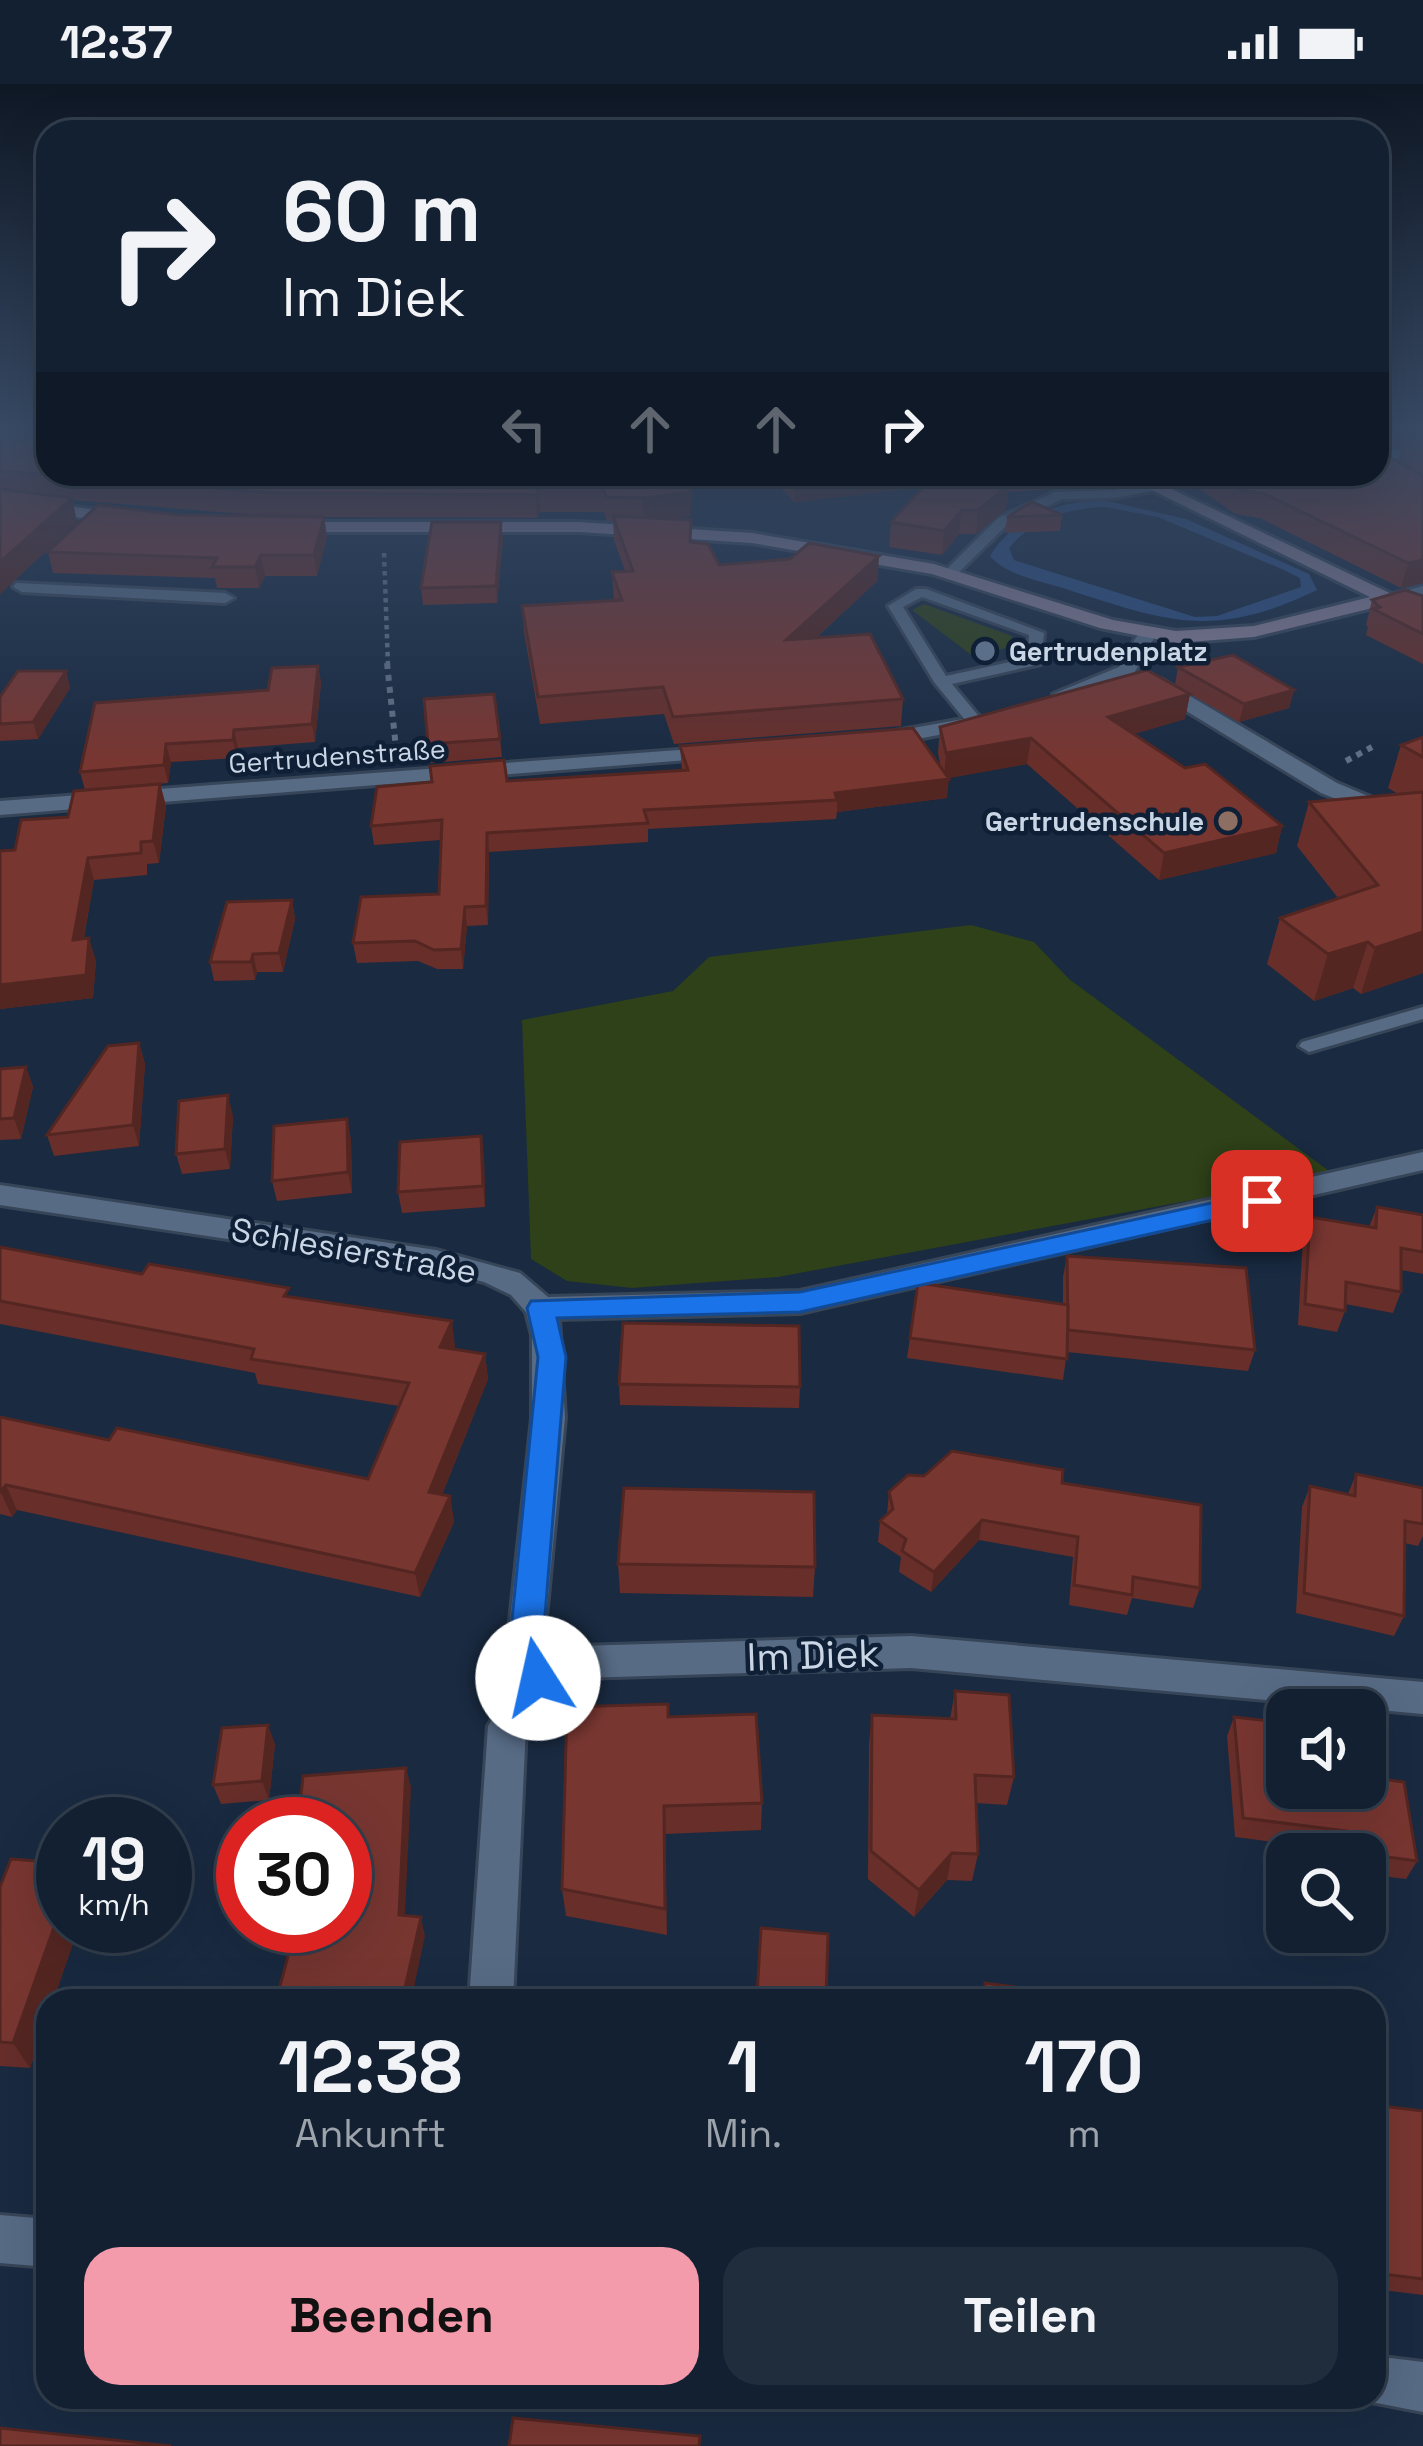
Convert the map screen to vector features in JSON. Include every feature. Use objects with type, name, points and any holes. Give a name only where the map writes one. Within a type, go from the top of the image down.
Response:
[{"type":"street","points":[[768,541],[950,573],[1148,633],[1232,637],[1381,600]]},
{"type":"street","points":[[1260,541],[1423,616]]},
{"type":"street","points":[[36,573],[22,587],[225,598]]},
{"type":"street","points":[[1033,706],[1126,671],[1148,633]]},
{"type":"street","points":[[1126,671],[1329,788],[1423,827]]},
{"type":"street","points":[[864,742],[986,720]]},
{"type":"street","name":"Gertrudenstraße","points":[[0,808],[745,751]]},
{"type":"street","points":[[492,1989],[507,1726],[520,1694],[538,1678],[526,1640],[552,1357],[541,1308],[800,1302],[1423,1161]]},
{"type":"street","name":"Schlesierstraße","points":[[0,1195],[436,1261],[507,1278],[541,1308]]},
{"type":"street","name":"Im Diek","points":[[538,1678],[579,1662],[911,1652],[1423,1698]]},
{"type":"street","points":[[0,2239],[36,2242]]},
{"type":"street","points":[[1386,2382],[1423,2387]]},
{"type":"lane","points":[[950,573],[985,541]]},
{"type":"lane","points":[[1381,600],[1423,590]]},
{"type":"lane","points":[[942,682],[1036,661],[1037,633],[921,592],[895,606],[942,682],[986,720]]},
{"type":"lane","points":[[1309,1046],[1423,1012]]},
{"type":"path","points":[[384,541],[384,629],[399,778]]},
{"type":"green space","points":[[924,604],[1012,636],[1010,647],[974,657],[912,610]]},
{"type":"green space","points":[[971,925],[1034,942],[1069,979],[1333,1174],[778,1277],[632,1288],[567,1281],[531,1259],[522,1020],[673,991],[709,957]]},
{"type":"water","points":[[1015,541],[1009,548],[1014,560],[1195,617],[1217,616],[1301,587],[1300,578],[1216,541],[1236,541],[1309,574],[1317,590],[1249,616],[1191,621],[1163,617],[1025,577],[990,556],[1000,542]]},
{"type":"building","points":[[0,541],[23,541],[0,562]]},
{"type":"building","points":[[59,541],[318,541],[314,555],[261,555],[255,567],[212,567],[217,558],[48,552]]},
{"type":"building","points":[[429,541],[499,541],[496,586],[421,588]]},
{"type":"building","points":[[622,541],[708,544],[719,565],[790,559],[809,543],[879,556],[786,640],[870,634],[903,699],[673,717],[663,687],[538,697],[522,606],[622,600],[612,572],[633,571]]},
{"type":"building","points":[[1363,541],[1423,541],[1423,560],[1408,563]]},
{"type":"building","points":[[1405,590],[1423,596],[1423,634],[1373,609],[1380,607],[1372,600]]},
{"type":"building","points":[[1233,655],[1294,690],[1244,704],[1178,667]]},
{"type":"building","points":[[318,666],[312,724],[234,730],[233,740],[166,744],[164,765],[80,772],[95,703],[268,690],[272,668]]},
{"type":"building","points":[[1147,670],[1190,694],[1108,717],[1185,768],[1205,764],[1282,826],[1164,853],[1031,738],[946,753],[940,727]]},
{"type":"building","points":[[18,671],[66,671],[33,722],[0,724],[0,697]]},
{"type":"building","points":[[494,694],[500,739],[428,744],[424,699]]},
{"type":"building","points":[[913,728],[949,779],[835,793],[837,800],[644,810],[648,823],[487,833],[486,906],[465,907],[461,949],[434,950],[415,941],[353,943],[361,897],[439,894],[442,820],[371,826],[377,787],[432,782],[430,766],[504,760],[507,781],[688,770],[680,746]]},
{"type":"building","points":[[1423,737],[1423,757],[1401,745]]},
{"type":"building","points":[[160,784],[153,841],[141,842],[141,853],[88,858],[73,940],[89,938],[86,975],[0,985],[0,851],[15,850],[21,820],[68,817],[74,791]]},
{"type":"building","points":[[1423,792],[1423,932],[1375,948],[1368,942],[1328,954],[1280,918],[1378,885],[1309,802]]},
{"type":"building","points":[[292,900],[279,953],[253,954],[251,962],[210,962],[227,902]]},
{"type":"building","points":[[139,1043],[133,1125],[47,1135],[108,1046]]},
{"type":"building","points":[[26,1067],[14,1118],[0,1119],[0,1069]]},
{"type":"building","points":[[228,1095],[225,1149],[176,1154],[179,1101]]},
{"type":"building","points":[[347,1119],[348,1172],[272,1181],[274,1126]]},
{"type":"building","points":[[481,1136],[483,1186],[398,1192],[400,1142]]},
{"type":"building","points":[[1377,1207],[1423,1215],[1423,1252],[1401,1248],[1401,1292],[1346,1282],[1345,1311],[1305,1304],[1310,1217],[1376,1228]]},
{"type":"building","points":[[0,1247],[142,1274],[149,1264],[289,1288],[284,1296],[452,1321],[440,1347],[485,1354],[429,1492],[450,1496],[415,1573],[6,1485],[0,1492],[0,1417],[109,1440],[117,1428],[368,1479],[409,1383],[251,1359],[254,1349],[0,1301]]},
{"type":"building","points":[[1067,1256],[1246,1268],[1255,1350],[1068,1330]]},
{"type":"building","points":[[918,1283],[1068,1305],[1067,1359],[910,1338]]},
{"type":"building","points":[[623,1323],[799,1326],[800,1387],[619,1384]]},
{"type":"building","points":[[952,1451],[1063,1470],[1062,1483],[1201,1505],[1200,1588],[1133,1577],[1132,1595],[1074,1585],[1078,1537],[982,1520],[934,1572],[902,1551],[906,1539],[880,1521],[893,1509],[889,1492],[908,1475],[924,1476]]},
{"type":"building","points":[[1356,1474],[1423,1488],[1423,1524],[1405,1521],[1404,1616],[1304,1593],[1310,1486],[1355,1496]]},
{"type":"building","points":[[624,1488],[814,1492],[815,1567],[618,1564]]},
{"type":"building","points":[[955,1691],[1009,1695],[1014,1777],[975,1775],[978,1854],[952,1853],[919,1890],[871,1851],[872,1715],[956,1719]]},
{"type":"building","points":[[668,1704],[668,1717],[756,1714],[762,1803],[664,1806],[665,1909],[562,1889],[567,1707]]},
{"type":"building","points":[[1234,1717],[1266,1721],[1266,1809],[1386,1809],[1386,1780],[1404,1782],[1417,1861],[1386,1857],[1386,1833],[1347,1833],[1243,1818]]},
{"type":"building","points":[[268,1725],[262,1781],[213,1785],[222,1728]]},
{"type":"building","points":[[406,1768],[399,1915],[421,1917],[405,1989],[279,1989],[289,1953],[372,1953],[372,1797],[301,1797],[303,1776]]},
{"type":"building","points":[[11,1859],[36,1861],[36,1953],[45,1953],[13,2043],[0,2042],[0,1887]]},
{"type":"building","points":[[761,1928],[828,1934],[826,1989],[757,1989]]},
{"type":"building","points":[[985,1983],[1022,1988],[1022,1989],[985,1989]]},
{"type":"building","points":[[1386,2106],[1423,2111],[1423,2279],[1386,2274]]},
{"type":"building","points":[[513,2418],[700,2436],[699,2446],[509,2446]]},
{"type":"building","points":[[0,2428],[171,2446],[0,2446]]},
{"type":"place","name":"Gertrudenplatz","points":[[985,651]]},
{"type":"place","name":"Gertrudenschule","points":[[1228,821]]},
{"type":"route","points":[[538,1678],[526,1640],[552,1357],[541,1308],[800,1302],[1262,1201]]}]
